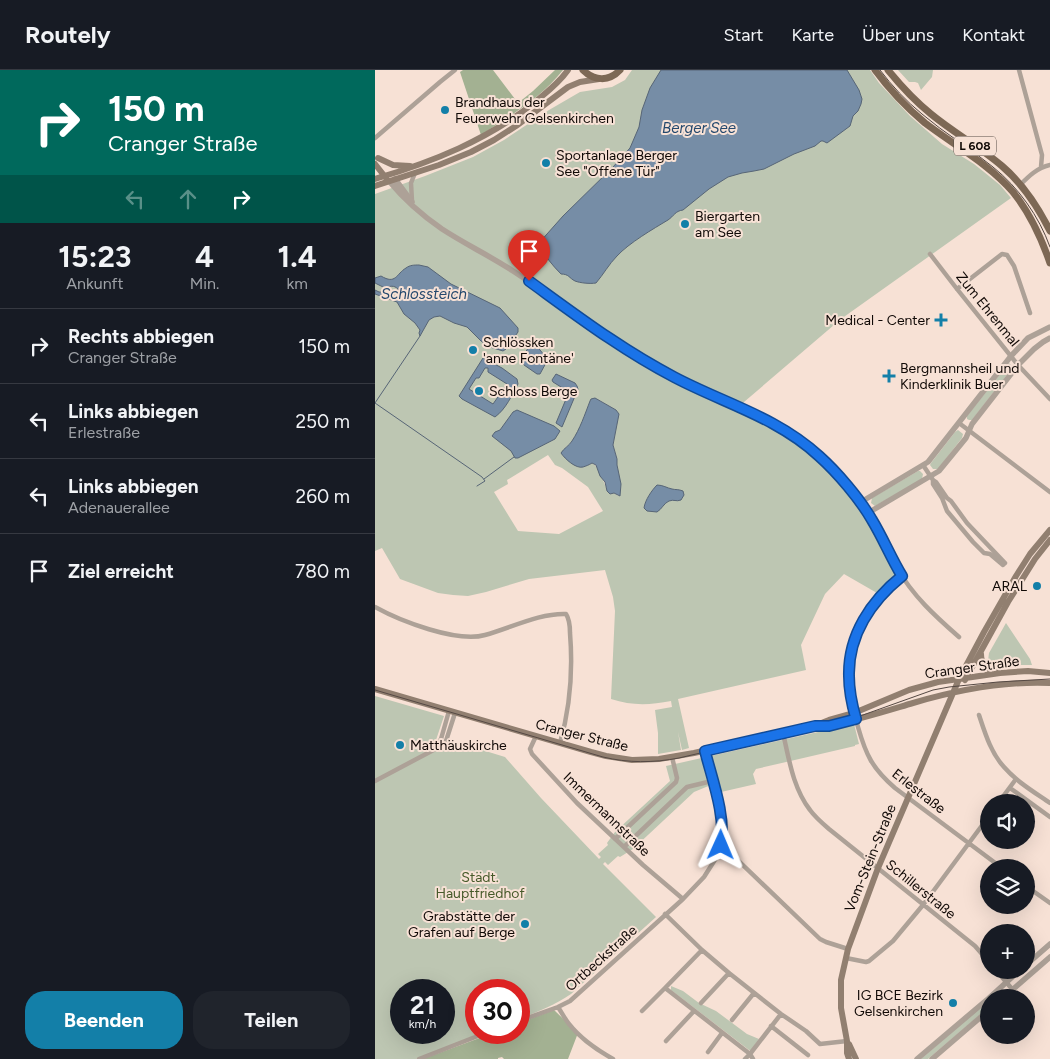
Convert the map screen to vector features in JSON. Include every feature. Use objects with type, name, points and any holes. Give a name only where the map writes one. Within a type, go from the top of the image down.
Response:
[{"type":"main road","points":[[375,186],[457,150],[506,124],[556,85],[568,70]]},
{"type":"main road","points":[[583,70],[589,75],[600,79]]},
{"type":"main road","points":[[376,159],[393,165],[415,169],[463,156],[494,140],[525,120],[568,87],[580,82],[612,76],[620,70]]},
{"type":"main road","name":"L 608","points":[[875,70],[897,96],[924,122],[993,172],[1012,192],[1029,216],[1043,241],[1050,263]]},
{"type":"main road","name":"L 608","points":[[888,70],[931,114],[1003,167],[1021,185],[1039,210],[1050,231]]},
{"type":"main road","points":[[376,159],[390,178]]},
{"type":"main road","points":[[375,179],[390,178]]},
{"type":"main road","name":"Vom-Stein-Straße","points":[[849,1059],[841,1008],[841,980],[848,949],[878,868],[959,679],[983,632],[1016,576],[1050,530]]},
{"type":"main road","name":"Vom-Stein-Straße","points":[[954,692],[967,678],[1008,602],[1029,568],[1050,540]]},
{"type":"main road","points":[[981,652],[983,664],[990,670],[1000,673]]},
{"type":"main road","name":"Cranger Straße","points":[[375,689],[606,756],[632,760],[649,760],[705,751],[815,726],[829,726],[925,684],[1000,673],[1050,673]]},
{"type":"main road","name":"Cranger Straße","points":[[855,716],[954,692],[993,686],[1050,683]]},
{"type":"main road","name":"Vom-Stein-Straße","points":[[847,1041],[856,1059]]},
{"type":"street","points":[[375,138],[455,70]]},
{"type":"street","points":[[1019,70],[1041,155],[1041,167]]},
{"type":"street","points":[[1021,185],[1041,167],[1050,165]]},
{"type":"street","points":[[413,204],[411,184],[415,169]]},
{"type":"street","points":[[390,178],[413,204],[442,228],[514,271],[609,338],[637,356],[705,393],[763,417],[784,429],[819,455],[861,502],[902,576],[916,595],[934,615],[959,636]]},
{"type":"street","name":"Zum Ehrenmal","points":[[930,254],[1018,365],[1050,398]]},
{"type":"street","points":[[957,289],[1002,254],[1007,255],[1014,266],[1030,313]]},
{"type":"street","points":[[861,502],[928,462],[1011,356],[1028,338],[1050,326]]},
{"type":"street","points":[[868,513],[932,478],[962,443],[972,424],[1018,365],[1034,349],[1050,338]]},
{"type":"street","points":[[959,423],[1050,492]]},
{"type":"street","points":[[923,465],[932,478],[933,484],[945,499],[947,511],[984,553],[990,554],[1000,564],[1004,565],[1003,560],[989,548],[951,501],[945,499]]},
{"type":"street","points":[[961,528],[967,523]]},
{"type":"street","points":[[984,553],[989,548]]},
{"type":"street","name":"Erlestraße","points":[[902,576],[870,608],[854,642],[849,666],[849,677],[855,716],[864,748],[874,766],[888,782],[990,859]]},
{"type":"street","points":[[375,607],[397,618],[426,628],[464,637],[485,635],[512,625],[566,614],[569,621],[571,663],[567,710],[560,743]]},
{"type":"street","points":[[375,781],[430,752],[439,744],[452,712]]},
{"type":"street","points":[[979,715],[985,735],[1003,766],[1017,779],[1050,803]]},
{"type":"street","name":"Schillerstraße","points":[[783,733],[792,774],[808,808],[815,816],[980,952]]},
{"type":"street","name":"Immermannstraße","points":[[536,736],[530,749],[532,754],[577,803],[643,865],[683,899]]},
{"type":"street","points":[[705,751],[722,821],[723,834],[721,845],[820,939],[848,949]]},
{"type":"street","points":[[615,839],[676,782],[677,778],[672,757]]},
{"type":"street","points":[[1005,794],[1017,779]]},
{"type":"street","points":[[624,847],[687,787],[712,781]]},
{"type":"street","points":[[1010,788],[1050,817]]},
{"type":"street","points":[[846,958],[866,962],[893,941],[923,905],[980,828]]},
{"type":"street","name":"Ortbeckstraße","points":[[530,1017],[558,1007],[585,988],[683,899],[704,877],[713,865],[721,845]]},
{"type":"street","points":[[1035,892],[1050,903]]},
{"type":"street","points":[[665,914],[729,973],[821,1044],[847,1041]]},
{"type":"street","points":[[1035,957],[1050,944]]},
{"type":"street","points":[[642,1011],[702,950]]},
{"type":"street","points":[[1004,979],[1012,989],[1050,957]]},
{"type":"street","points":[[701,1003],[729,973]]},
{"type":"street","points":[[999,989],[1010,979]]},
{"type":"street","points":[[665,988],[753,1059]]},
{"type":"street","points":[[732,1020],[754,993]]},
{"type":"street","points":[[917,1059],[980,1006]]},
{"type":"street","points":[[558,1007],[569,1024],[578,1033],[595,1048],[613,1059]]},
{"type":"street","points":[[667,1041],[694,1011]]},
{"type":"street","points":[[745,1059],[781,1014]]},
{"type":"street","points":[[932,1059],[980,1018]]},
{"type":"street","points":[[771,1026],[808,1055]]},
{"type":"street","points":[[707,1052],[723,1033]]},
{"type":"street","points":[[419,1059],[465,1041]]},
{"type":"green space","points":[[463,70],[493,70],[518,103],[555,70],[563,70],[535,98],[481,135],[460,72]]},
{"type":"green space","points":[[632,70],[870,70],[879,83],[910,116],[942,144],[984,172],[1000,185],[1011,198],[841,319],[738,409],[788,436],[809,452],[830,472],[866,515],[896,573],[877,593],[844,574],[825,594],[801,645],[806,670],[678,699],[689,748],[682,750],[678,732],[681,750],[658,754],[655,710],[672,707],[671,701],[641,704],[611,699],[615,611],[605,570],[529,579],[468,596],[453,595],[438,593],[400,579],[382,548],[375,551],[375,194],[473,157],[504,140],[580,92],[612,87],[625,80]],"holes":[[[599,400],[614,409],[617,423],[613,445],[617,459],[619,496],[607,489],[595,465],[592,463],[583,467],[565,448],[574,439],[590,401]],[[548,455],[555,465],[588,487],[603,511],[559,534],[518,531],[494,492],[508,484],[507,480]]]},
{"type":"green space","points":[[898,70],[933,70],[932,77],[921,90],[918,83],[909,82]]},
{"type":"green space","points":[[1009,363],[1013,367],[972,420],[967,419],[967,416]]},
{"type":"green space","points":[[958,430],[963,434],[962,438],[938,469],[933,469],[930,465],[931,463]]},
{"type":"green space","points":[[918,471],[923,474],[922,479],[875,506],[871,503],[872,498]]},
{"type":"green space","points":[[1006,623],[1032,665],[998,665],[988,661],[989,653]]},
{"type":"green space","name":"Städt. Hauptfriedhof","points":[[375,696],[444,716],[436,740],[451,742],[505,757],[599,859],[601,857],[598,854],[608,845],[607,843],[615,832],[670,781],[666,766],[854,724],[859,744],[855,746],[756,769],[753,774],[756,784],[721,792],[718,782],[694,792],[633,849],[620,857],[618,856],[608,865],[605,862],[603,864],[656,917],[571,994],[530,1015],[530,979],[465,979],[465,1041],[416,1059],[375,1059]]},
{"type":"green space","points":[[671,986],[716,1011],[747,1034],[759,1039],[749,1050],[671,990]]},
{"type":"green space","points":[[980,1008],[980,1015],[928,1059],[921,1059]]},
{"type":"green space","points":[[554,1010],[578,1033],[568,1059],[504,1059],[502,1057],[498,1059],[423,1059],[465,1043],[530,1044],[530,1019]]},
{"type":"water","name":"Berger See","points":[[661,70],[847,70],[862,99],[850,126],[827,143],[821,141],[815,146],[764,169],[728,177],[709,189],[683,210],[628,246],[614,259],[596,283],[575,281],[558,271],[546,257],[539,243],[630,148],[639,127],[642,110],[650,88]]},
{"type":"water","name":"Schlossteich","points":[[419,265],[428,267],[451,284],[500,308],[518,328],[518,332],[506,349],[503,351],[490,347],[467,327],[440,316],[429,320],[420,336],[420,330],[404,314],[397,302],[375,294],[375,290],[389,296],[398,296],[398,289],[392,286],[385,288],[375,283],[375,278],[381,276],[393,279],[408,267]]},
{"type":"water","points":[[533,343],[547,361],[540,374],[537,374],[520,361]]},
{"type":"water","points":[[483,358],[517,379],[518,384],[511,397],[495,417],[459,396]],"holes":[[[485,368],[488,368],[488,372],[507,384],[493,404],[469,389]]]},
{"type":"water","points":[[556,374],[575,383],[578,389],[562,427],[556,423],[569,392],[553,382],[552,380]]},
{"type":"water","points":[[595,398],[616,410],[619,414],[613,445],[621,484],[620,496],[614,493],[610,494],[607,491],[605,482],[600,476],[596,465],[592,463],[580,467],[574,465],[561,453],[571,443],[591,399]]},
{"type":"water","points":[[517,410],[554,426],[560,431],[555,439],[515,458],[511,451],[492,436],[500,430],[513,412]]},
{"type":"water","points":[[657,485],[683,491],[684,495],[681,500],[667,502],[657,512],[647,511],[644,508],[646,502]]},
{"type":"waterway","points":[[375,403],[420,336]]},
{"type":"waterway","points":[[375,403],[482,477],[485,481],[477,486]]},
{"type":"waterway","points":[[484,479],[514,457]]},
{"type":"tram line","points":[[880,70],[899,93],[916,109],[984,160],[1011,184],[1034,213],[1050,247]]},
{"type":"tram line","points":[[375,690],[603,757],[641,762],[679,758],[863,715],[933,690],[998,682],[1050,679]]},
{"type":"place","name":"Brandhaus der Feuerwehr Gelsenkirchen","points":[[445,110]]},
{"type":"place","name":"Sportanlage Berger See \"Offene Tür\"","points":[[546,163]]},
{"type":"place","name":"Biergarten am See","points":[[685,224]]},
{"type":"place","name":"Medical - Center","points":[[941,320]]},
{"type":"place","name":"Schlössken 'anne Fontäne'","points":[[473,350]]},
{"type":"place","name":"Bergmannsheil und Kinderklinik Buer","points":[[889,376]]},
{"type":"place","name":"Schloss Berge","points":[[479,391]]},
{"type":"place","name":"ARAL","points":[[1037,586]]},
{"type":"place","name":"Matthäuskirche","points":[[400,745]]},
{"type":"place","name":"Grabstätte der Grafen auf Berge","points":[[525,924]]},
{"type":"place","name":"IG BCE Bezirk Gelsenkirchen","points":[[953,1003]]},
{"type":"route","points":[[529,281],[637,356],[705,393],[763,417],[784,429],[813,450],[861,502],[902,576],[870,608],[856,635],[849,666],[849,677],[856,719],[829,726],[815,726],[705,751],[722,821],[723,834],[721,845]]}]
